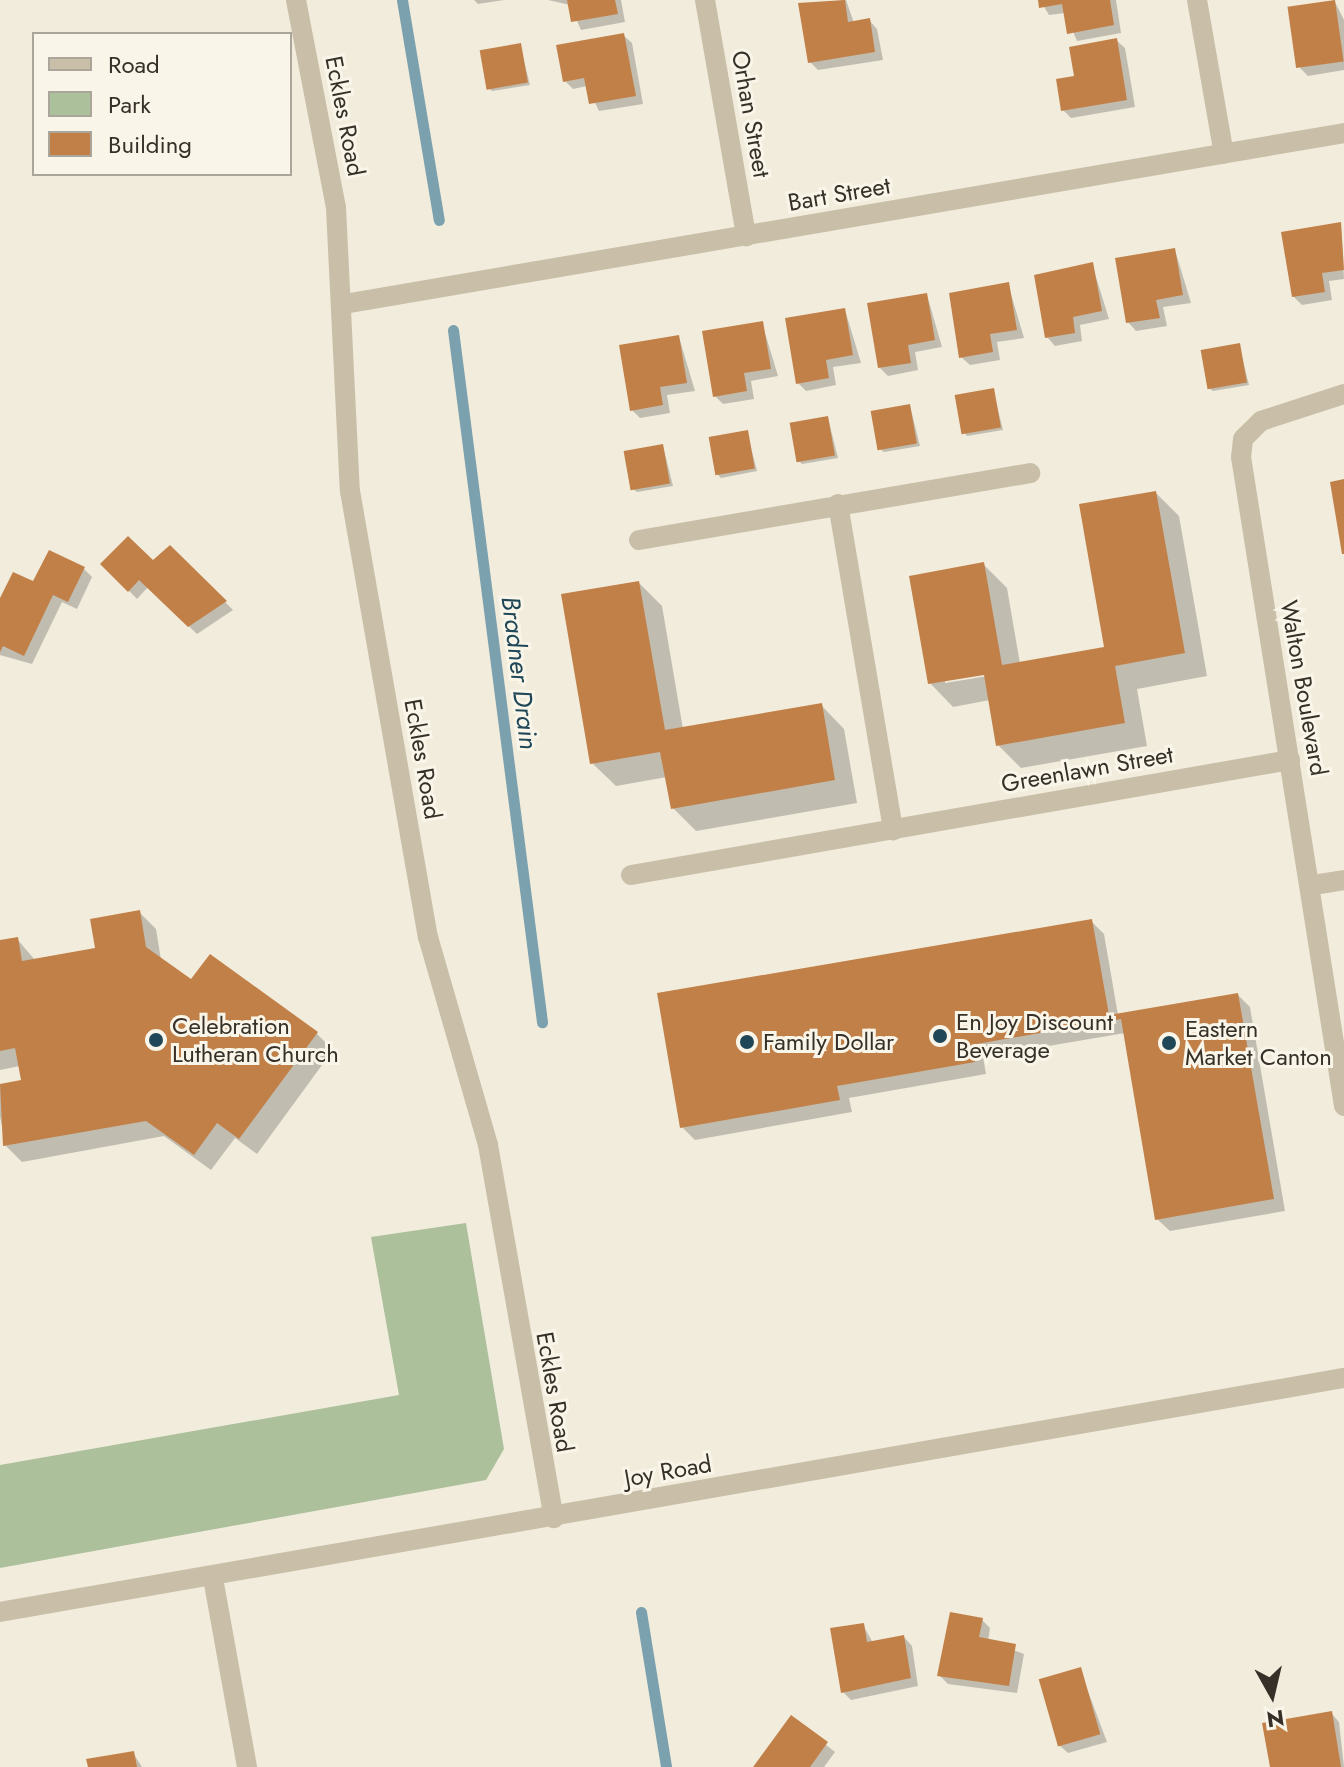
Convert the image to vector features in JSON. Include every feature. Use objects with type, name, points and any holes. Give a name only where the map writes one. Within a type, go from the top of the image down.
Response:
[{"type":"street","name":"Eckles Road","points":[[296,0],[336,208],[344,304],[350,491],[428,937],[488,1145],[554,1518]]},
{"type":"street","name":"Orhan Street","points":[[705,0],[746,236]]},
{"type":"street","points":[[1197,0],[1224,154]]},
{"type":"street","name":"Bart Street","points":[[344,304],[1344,133]]},
{"type":"street","name":"Walton Boulevard","points":[[1344,394],[1279,410],[1243,439],[1241,480],[1313,885],[1344,1106]]},
{"type":"street","points":[[639,540],[1030,473]]},
{"type":"street","points":[[838,504],[893,830]]},
{"type":"street","name":"Greenlawn Street","points":[[631,875],[1290,760]]},
{"type":"street","points":[[1313,885],[1344,880]]},
{"type":"street","name":"Joy Road","points":[[0,1612],[213,1578],[1344,1378]]},
{"type":"street","points":[[213,1578],[247,1767]]},
{"type":"green space","points":[[466,1223],[504,1449],[486,1480],[0,1568],[0,1465],[399,1395],[371,1237]]},
{"type":"building","points":[[567,0],[615,0],[618,14],[571,22]]},
{"type":"building","points":[[845,0],[848,22],[870,18],[875,52],[808,63],[798,3]]},
{"type":"building","points":[[1038,0],[1110,0],[1114,25],[1067,34],[1062,4],[1039,8]]},
{"type":"building","points":[[1335,0],[1344,61],[1296,68],[1287,7]]},
{"type":"building","points":[[624,33],[636,96],[589,104],[584,78],[563,82],[556,45]]},
{"type":"building","points":[[1117,38],[1127,100],[1061,111],[1056,79],[1074,76],[1069,47]]},
{"type":"building","points":[[521,43],[528,82],[487,90],[480,50]]},
{"type":"building","points":[[1341,222],[1344,270],[1322,273],[1325,292],[1292,297],[1281,232]]},
{"type":"building","points":[[1175,248],[1183,295],[1156,300],[1160,318],[1126,323],[1115,258]]},
{"type":"building","points":[[1093,262],[1102,311],[1073,317],[1075,333],[1045,338],[1034,275]]},
{"type":"building","points":[[1009,282],[1017,330],[990,334],[993,352],[959,358],[949,293]]},
{"type":"building","points":[[927,293],[935,340],[908,345],[911,363],[878,368],[867,303]]},
{"type":"building","points":[[845,308],[853,355],[826,360],[829,378],[796,384],[785,318]]},
{"type":"building","points":[[763,321],[771,369],[744,373],[747,391],[713,397],[702,331]]},
{"type":"building","points":[[679,335],[687,383],[660,387],[663,405],[630,411],[619,345]]},
{"type":"building","points":[[1240,343],[1247,382],[1208,389],[1201,350]]},
{"type":"building","points":[[994,388],[1001,427],[962,434],[955,395]]},
{"type":"building","points":[[910,404],[917,443],[878,450],[871,411]]},
{"type":"building","points":[[828,416],[835,455],[797,462],[790,423]]},
{"type":"building","points":[[748,430],[755,468],[715,475],[709,437]]},
{"type":"building","points":[[663,444],[670,483],[631,490],[624,451]]},
{"type":"building","points":[[1344,479],[1344,554],[1342,554],[1330,482]]},
{"type":"building","points":[[1156,491],[1185,653],[1115,666],[1125,723],[996,746],[984,675],[928,684],[909,576],[984,562],[1002,665],[1104,647],[1079,504]]},
{"type":"building","points":[[128,536],[153,560],[170,545],[227,601],[188,627],[139,580],[128,592],[100,564]]},
{"type":"building","points":[[49,550],[85,567],[68,602],[53,595],[24,656],[3,646],[0,652],[0,598],[13,572],[33,581]]},
{"type":"building","points":[[639,581],[665,730],[822,703],[835,780],[671,809],[660,752],[590,764],[561,594]]},
{"type":"building","name":"Celebration Lutheran Church","points":[[140,910],[146,947],[191,979],[210,954],[318,1032],[239,1139],[217,1123],[194,1155],[146,1121],[3,1146],[0,1084],[21,1080],[15,1048],[0,1051],[0,940],[18,937],[22,961],[95,948],[90,919]]},
{"type":"building","points":[[1092,919],[1109,1015],[1238,993],[1274,1199],[1155,1220],[1121,1019],[971,1045],[975,1062],[837,1086],[840,1100],[680,1128],[657,993]]},
{"type":"building","points":[[950,1612],[983,1618],[979,1637],[1016,1644],[1009,1686],[937,1676]]},
{"type":"building","points":[[864,1623],[867,1642],[904,1635],[911,1678],[841,1693],[830,1628]]},
{"type":"building","points":[[1081,1667],[1100,1734],[1058,1746],[1039,1679]]},
{"type":"building","points":[[1332,1711],[1341,1767],[1270,1767],[1262,1723]]},
{"type":"building","points":[[791,1715],[828,1742],[810,1767],[753,1767]]},
{"type":"building","points":[[134,1751],[137,1767],[88,1767],[86,1759]]},
{"type":"waterway","name":"Bradner Drain","points":[[402,0],[439,220]]},
{"type":"waterway","name":"Bradner Drain","points":[[453,330],[542,1022]]},
{"type":"waterway","name":"Bradner Drain","points":[[641,1612],[666,1767]]},
{"type":"place","name":"En Joy Discount Beverage","points":[[940,1036]]},
{"type":"place","name":"Celebration Lutheran Church","points":[[156,1040]]},
{"type":"place","name":"Family Dollar","points":[[747,1042]]},
{"type":"place","name":"Eastern Market Canton","points":[[1169,1043]]}]
